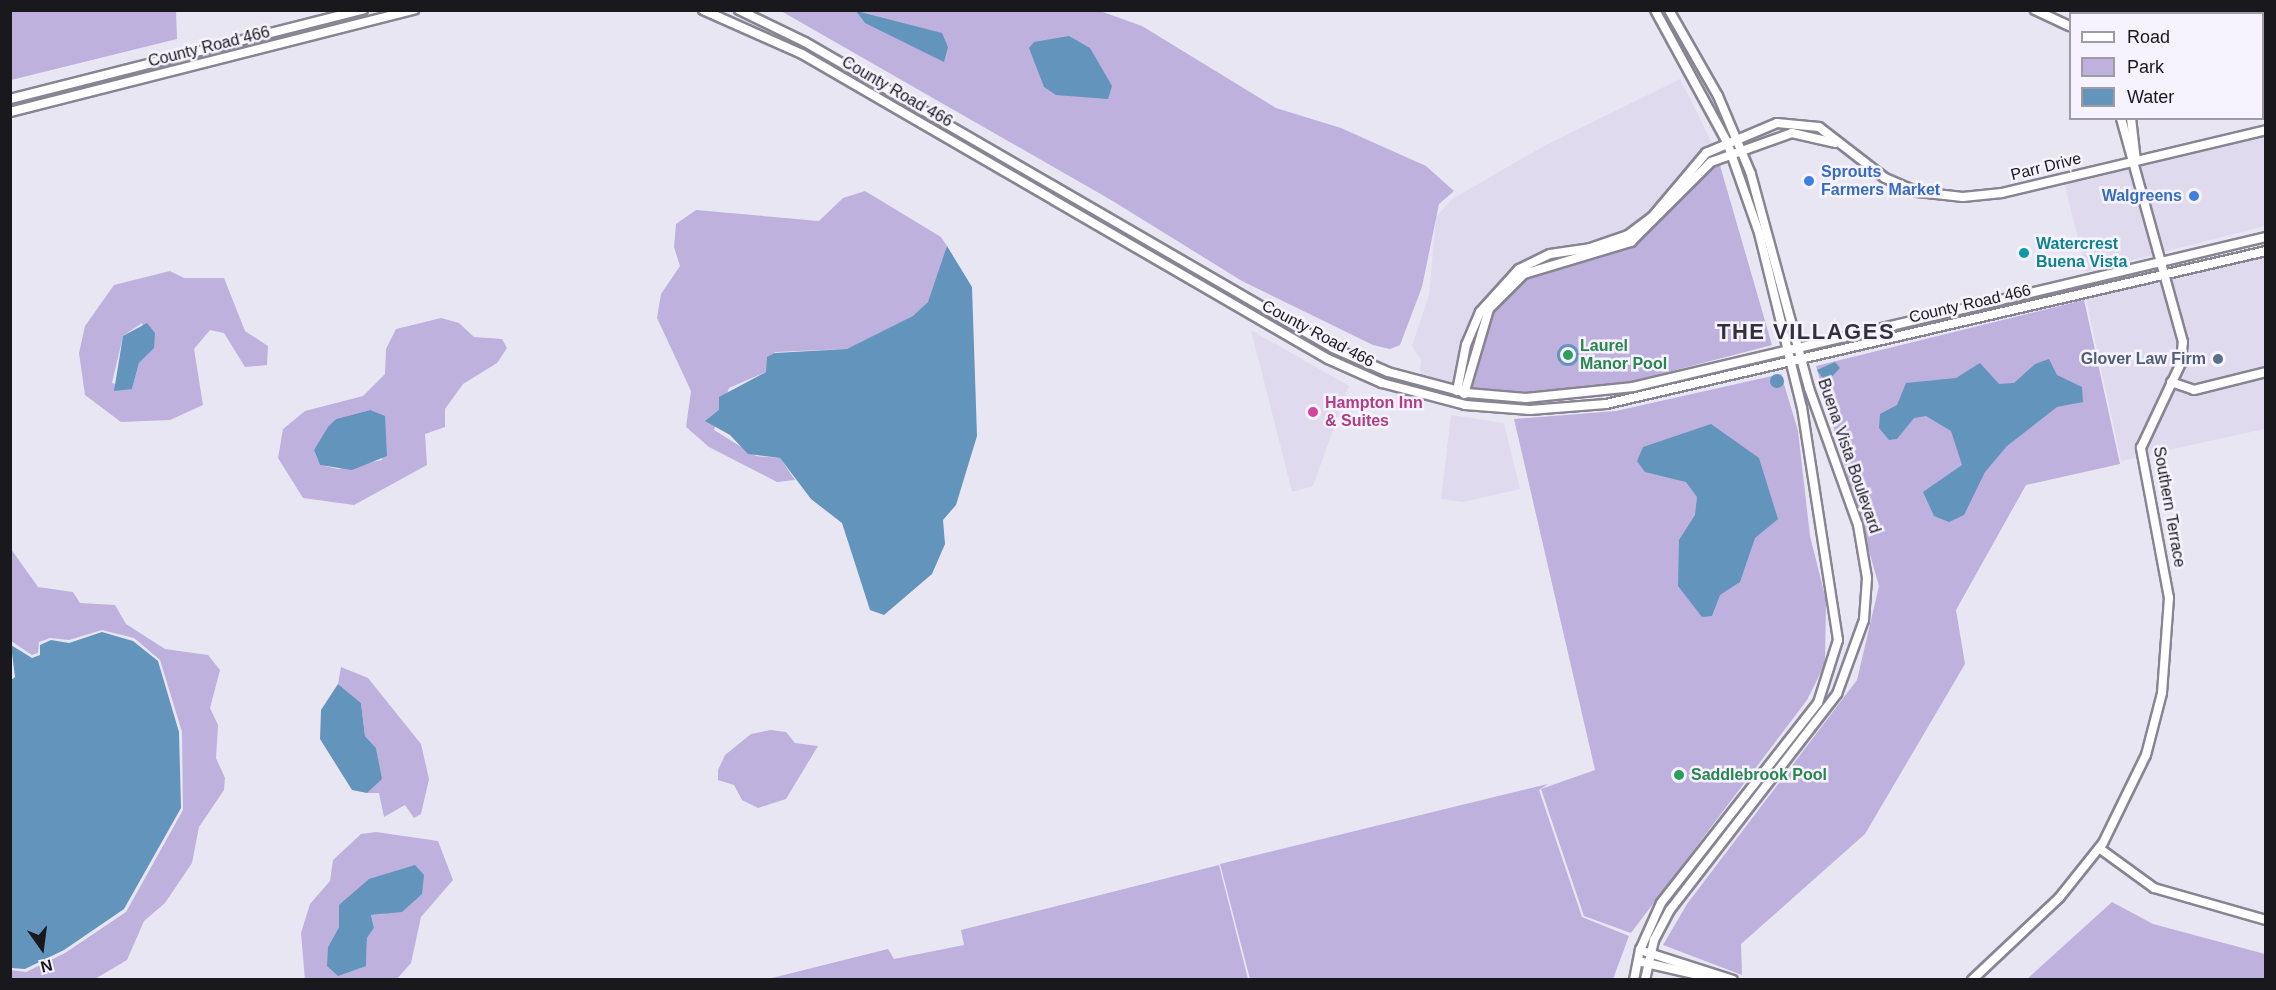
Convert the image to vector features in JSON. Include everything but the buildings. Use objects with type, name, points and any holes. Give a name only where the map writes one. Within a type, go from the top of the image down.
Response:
[{"type":"main road","name":"County Road 466","points":[[10,99],[363,10]]},
{"type":"main road","name":"County Road 466","points":[[10,112],[414,10]]},
{"type":"main road","name":"County Road 466","points":[[703,10],[802,54],[1328,359],[1434,398],[1456,403],[1570,409],[2265,251]]},
{"type":"main road","name":"County Road 466","points":[[739,10],[806,42],[1332,348],[1388,372],[1467,393],[1497,396],[1602,393],[2265,237]]},
{"type":"main road","name":"Buena Vista Boulevard","points":[[1634,980],[1636,961],[1661,903],[1818,703],[1834,667],[1837,606],[1791,360],[1732,154],[1655,10]]},
{"type":"main road","name":"Buena Vista Boulevard","points":[[1646,980],[1650,953],[1670,910],[1702,864],[1837,694],[1864,620],[1867,578],[1860,533],[1798,347],[1742,150],[1669,10]]},
{"type":"main road","points":[[2035,10],[2069,26]]},
{"type":"main road","points":[[2122,120],[2130,134]]},
{"type":"main road","points":[[2130,134],[2131,120]]},
{"type":"main road","name":"Parr Drive","points":[[1681,184],[1699,158],[1727,142],[1796,121],[1826,130],[1844,147]]},
{"type":"main road","name":"Parr Drive","points":[[1681,184],[1711,162],[1797,133],[1822,136],[1844,147],[1906,188],[1962,197],[2136,161],[2265,130]]},
{"type":"main road","name":"Southern Terrace","points":[[1972,980],[2059,898],[2099,848],[2146,755],[2162,693],[2169,598],[2141,448],[2181,363],[2183,342],[2130,134]]},
{"type":"main road","points":[[1434,398],[1467,393],[1475,347],[1489,309],[1524,274],[1631,242],[1681,184]]},
{"type":"main road","points":[[1457,391],[1466,345],[1491,295],[1519,269],[1550,254],[1590,248],[1628,235],[1652,217],[1681,184]]},
{"type":"main road","points":[[1466,345],[1475,347]]},
{"type":"main road","points":[[2171,382],[2194,390],[2265,372]]},
{"type":"main road","points":[[1456,403],[1497,396]]},
{"type":"main road","points":[[2099,848],[2146,885],[2265,920]]},
{"type":"main road","points":[[1640,950],[1717,976]]},
{"type":"main road","points":[[1636,961],[1734,980]]},
{"type":"shaded area","points":[[1680,79],[1713,145],[1681,171],[1650,215],[1626,232],[1549,250],[1517,266],[1478,310],[1463,341],[1455,386],[1419,379],[1421,360],[1412,346],[1429,295],[1436,217],[1452,199],[1544,146]]},
{"type":"shaded area","points":[[2265,133],[2265,226],[2163,252],[2140,163]]},
{"type":"shaded area","points":[[2134,165],[2156,254],[2086,272],[2064,182]]},
{"type":"shaded area","points":[[2265,257],[2265,369],[2193,386],[2176,381],[2186,342],[2170,279]]},
{"type":"shaded area","points":[[2164,281],[2180,342],[2178,362],[2143,429],[2140,457],[2121,461],[2086,299]]},
{"type":"shaded area","points":[[1251,330],[1349,386],[1313,486],[1292,492]]},
{"type":"shaded area","points":[[2265,376],[2265,429],[2145,455],[2172,386],[2195,393]]},
{"type":"shaded area","points":[[1451,415],[1504,423],[1520,489],[1463,502],[1441,499]]},
{"type":"green space","points":[[10,11],[176,11],[177,39],[11,80]]},
{"type":"green space","points":[[781,11],[1100,11],[1142,26],[1276,108],[1341,128],[1426,166],[1454,191],[1439,204],[1422,287],[1400,345],[1390,349],[1373,345],[1242,281],[1111,200]]},
{"type":"green space","points":[[1719,162],[1772,345],[1603,389],[1552,394],[1471,388],[1492,311],[1525,277],[1633,245]]},
{"type":"green space","points":[[865,191],[941,237],[947,246],[940,273],[928,302],[914,316],[847,349],[775,352],[766,372],[729,388],[714,430],[756,456],[780,458],[795,480],[777,482],[709,447],[686,427],[691,391],[657,318],[661,294],[680,266],[674,247],[676,224],[696,210],[819,221],[843,198]]},
{"type":"green space","points":[[170,271],[184,278],[224,278],[245,331],[268,346],[267,365],[245,367],[224,333],[210,330],[194,349],[203,405],[170,420],[121,422],[85,395],[79,353],[85,326],[114,285]],"holes":[[[142,323],[149,353],[139,363],[132,389],[112,383],[123,336]]]},
{"type":"green space","points":[[2084,300],[2120,464],[2026,485],[1956,610],[1965,664],[1865,834],[1741,944],[1742,975],[1663,945],[1687,904],[1857,680],[1879,586],[1816,366]]},
{"type":"green space","points":[[441,318],[459,323],[474,337],[502,339],[507,348],[497,363],[463,384],[445,409],[445,427],[425,434],[427,465],[354,505],[303,498],[278,458],[283,429],[305,411],[363,396],[385,374],[386,349],[396,329]],"holes":[[[370,410],[382,460],[338,469],[320,465],[314,450],[336,419]]]},
{"type":"green space","points":[[1781,374],[1798,431],[1810,536],[1826,600],[1825,664],[1807,700],[1631,933],[1584,916],[1541,789],[1595,770],[1514,419],[1616,411]]},
{"type":"green space","points":[[11,549],[38,587],[73,592],[80,603],[115,605],[126,624],[165,649],[208,655],[220,670],[210,708],[218,725],[216,758],[225,778],[224,790],[199,827],[192,863],[165,903],[144,921],[127,960],[95,979],[11,979],[11,970],[26,972],[65,953],[126,912],[183,810],[182,732],[160,660],[134,638],[102,630],[69,640],[50,638],[39,642],[38,653],[32,655],[11,641]]},
{"type":"green space","points":[[341,667],[368,678],[421,744],[429,779],[421,814],[414,818],[405,805],[384,817],[379,793],[367,793],[381,779],[376,748],[365,736],[361,703],[338,684]]},
{"type":"green space","points":[[771,730],[786,732],[795,743],[818,746],[786,799],[758,808],[742,800],[734,785],[718,780],[718,770],[725,755],[751,734]]},
{"type":"green space","points":[[1548,784],[1539,790],[1582,917],[1629,936],[1613,979],[1250,979],[1220,864]]},
{"type":"green space","points":[[376,832],[438,841],[453,880],[421,917],[411,963],[397,979],[305,980],[301,933],[310,904],[330,881],[333,860],[361,834]],"holes":[[[422,894],[384,914],[371,915],[374,928],[367,938],[366,966],[328,947],[339,927]]]},
{"type":"green space","points":[[1219,865],[1248,979],[768,979],[888,949],[894,959],[964,945],[961,930]]},
{"type":"green space","points":[[2112,902],[2153,924],[2265,954],[2265,979],[2026,980]]},
{"type":"water","points":[[856,11],[942,33],[948,47],[944,62],[865,23]]},
{"type":"water","points":[[1069,36],[1090,48],[1112,86],[1108,99],[1056,95],[1044,87],[1029,48],[1034,42]]},
{"type":"water","points":[[947,246],[972,287],[977,436],[956,505],[943,520],[945,544],[932,574],[884,615],[870,610],[842,523],[811,499],[780,458],[748,454],[730,435],[705,421],[719,410],[719,397],[766,372],[767,357],[775,353],[847,349],[913,316],[928,302]]},
{"type":"water","points":[[147,323],[155,333],[154,348],[139,363],[132,389],[114,391],[123,336]]},
{"type":"water","name":"Laurel Manor Pool","points":[[1568,344],[1576,347],[1579,355],[1576,363],[1568,366],[1560,363],[1557,355],[1560,347]]},
{"type":"water","points":[[2049,359],[2057,375],[2082,387],[2083,402],[2057,407],[2007,446],[1985,472],[1964,515],[1949,522],[1934,516],[1923,492],[1962,465],[1951,431],[1926,416],[1914,418],[1897,439],[1889,440],[1879,428],[1880,414],[1897,405],[1906,383],[1956,378],[1980,363],[1999,384],[2014,383],[2035,364]]},
{"type":"water","points":[[1835,362],[1840,368],[1826,383],[1817,370]]},
{"type":"water","points":[[1774,374],[1780,374],[1784,381],[1780,388],[1774,388],[1770,384],[1770,378]]},
{"type":"water","points":[[370,410],[385,416],[387,456],[352,470],[320,465],[314,450],[328,427],[336,419]]},
{"type":"water","points":[[1711,424],[1759,458],[1778,519],[1755,538],[1740,582],[1720,595],[1712,616],[1702,617],[1678,586],[1679,540],[1695,515],[1697,497],[1686,482],[1645,472],[1637,461],[1643,447]]},
{"type":"water","points":[[102,632],[133,641],[158,661],[179,732],[181,808],[124,909],[64,950],[25,969],[11,968],[10,681],[15,677],[11,645],[32,658],[40,655],[40,645],[51,640],[69,643]]},
{"type":"water","points":[[338,684],[361,703],[365,736],[376,748],[382,779],[367,793],[352,790],[320,739],[321,710]]},
{"type":"water","points":[[415,865],[424,875],[422,894],[402,912],[371,915],[374,928],[367,938],[366,966],[338,976],[327,966],[328,947],[339,927],[339,905],[369,879]]},
{"type":"place","name":"Sprouts Farmers Market","points":[[1809,181]]},
{"type":"place","name":"Walgreens","points":[[2194,196]]},
{"type":"place","name":"Watercrest Buena Vista","points":[[2024,253]]},
{"type":"place","name":"Laurel Manor Pool","points":[[1568,355]]},
{"type":"place","name":"Glover Law Firm","points":[[2218,359]]},
{"type":"place","name":"Hampton Inn & Suites","points":[[1313,412]]},
{"type":"place","name":"Saddlebrook Pool","points":[[1679,775]]},
{"type":"district","name":"THE VILLAGES","points":[[1806,332]]}]
